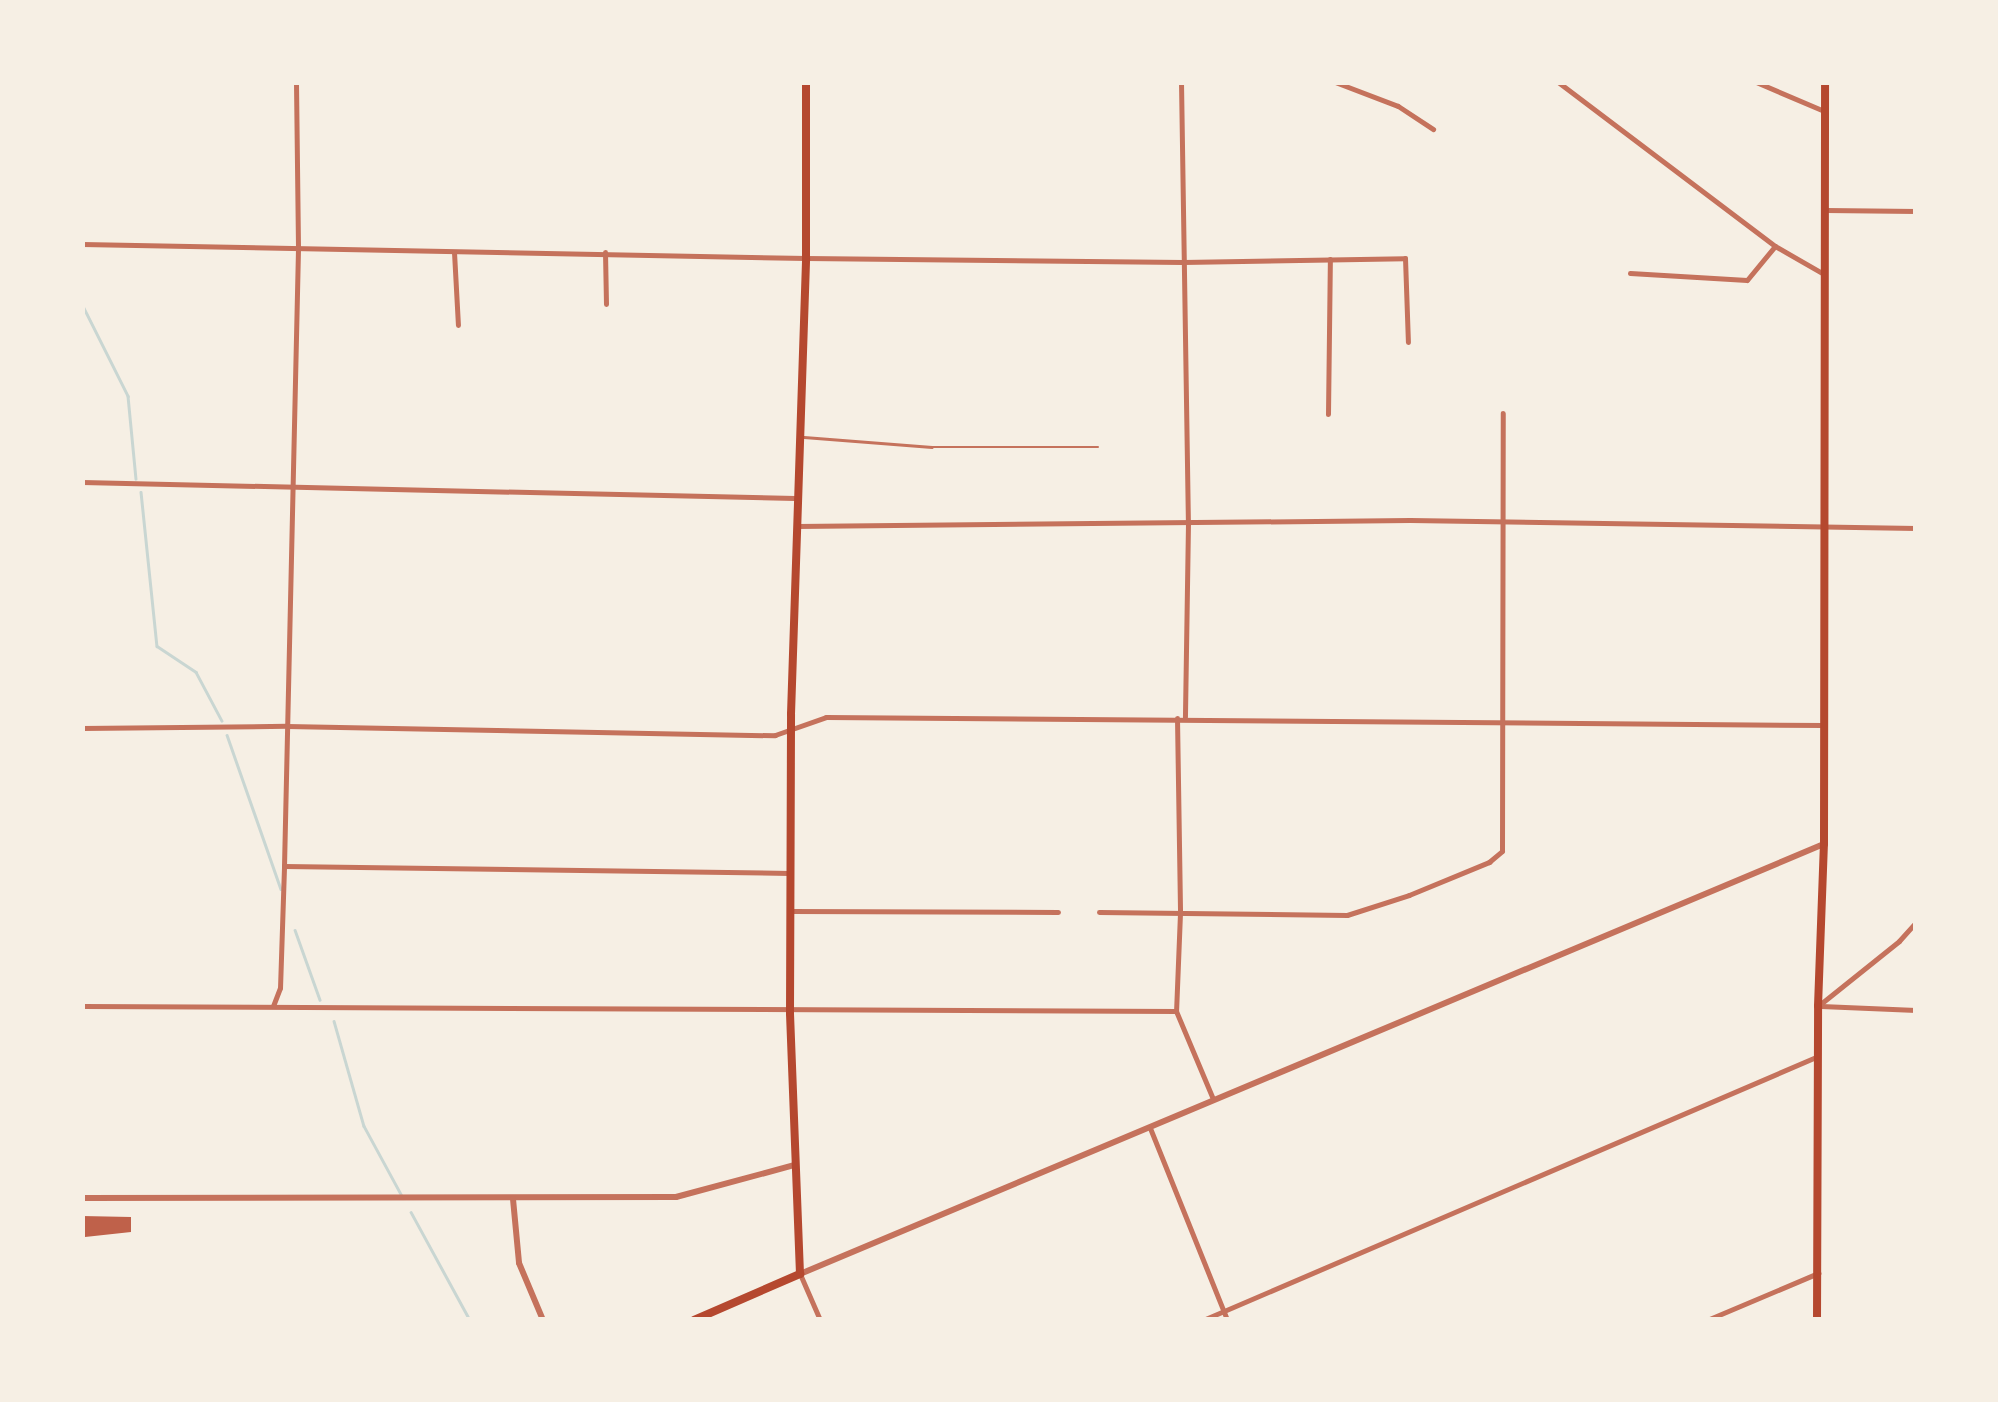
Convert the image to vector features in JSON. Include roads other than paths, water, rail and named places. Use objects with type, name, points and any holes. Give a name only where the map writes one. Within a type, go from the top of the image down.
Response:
[{"type":"main road","points":[[694,1320],[800,1274],[790,1012],[790,873],[794,526],[806,258],[806,82]]},
{"type":"main road","points":[[1818,1320],[1818,1006],[1824,844],[1825,82]]},
{"type":"street","points":[[273,1006],[280,988],[284,866],[298,246],[296,82]]},
{"type":"street","points":[[1181,82],[1188,523],[1185,717]]},
{"type":"street","points":[[1335,82],[1398,106],[1433,130]]},
{"type":"street","points":[[1558,82],[1776,246],[1822,273]]},
{"type":"street","points":[[1756,82],[1824,111]]},
{"type":"street","points":[[1822,210],[1916,211]]},
{"type":"street","points":[[82,244],[1183,262],[1405,258],[1408,342]]},
{"type":"street","points":[[1630,273],[1747,280],[1776,246]]},
{"type":"street","points":[[454,252],[458,325]]},
{"type":"street","points":[[605,252],[606,304]]},
{"type":"street","points":[[1328,414],[1330,260]]},
{"type":"street","points":[[1100,912],[1348,915],[1410,896],[1489,862],[1502,851],[1503,413]]},
{"type":"street","points":[[82,482],[795,498]]},
{"type":"street","points":[[794,526],[1504,520],[1916,528]]},
{"type":"street","points":[[82,728],[287,726],[780,736],[793,725],[826,717],[1823,725]]},
{"type":"street","points":[[1176,718],[1180,913],[1176,1011],[1213,1099]]},
{"type":"street","points":[[820,1320],[800,1274],[1824,844]]},
{"type":"street","points":[[284,866],[790,873]]},
{"type":"street","points":[[792,911],[1058,912]]},
{"type":"street","points":[[1818,1006],[1900,941],[1916,922]]},
{"type":"street","points":[[82,1006],[1176,1011]]},
{"type":"street","points":[[1818,1006],[1916,1010]]},
{"type":"street","points":[[1204,1320],[1819,1056]]},
{"type":"street","points":[[1148,1125],[1227,1320]]},
{"type":"street","points":[[82,1198],[676,1196],[795,1165]]},
{"type":"street","points":[[514,1199],[519,1264],[543,1320]]},
{"type":"street","points":[[1707,1320],[1818,1273]]},
{"type":"lane","points":[[797,437],[932,447],[1098,447]]},
{"type":"waterway","points":[[82,304],[128,396],[136,479]]},
{"type":"waterway","points":[[141,492],[157,646],[196,672],[222,721]]},
{"type":"waterway","points":[[227,735],[281,889]]},
{"type":"waterway","points":[[295,930],[320,1000]]},
{"type":"waterway","points":[[334,1021],[364,1126],[402,1196]]},
{"type":"waterway","points":[[411,1212],[470,1320]]}]
